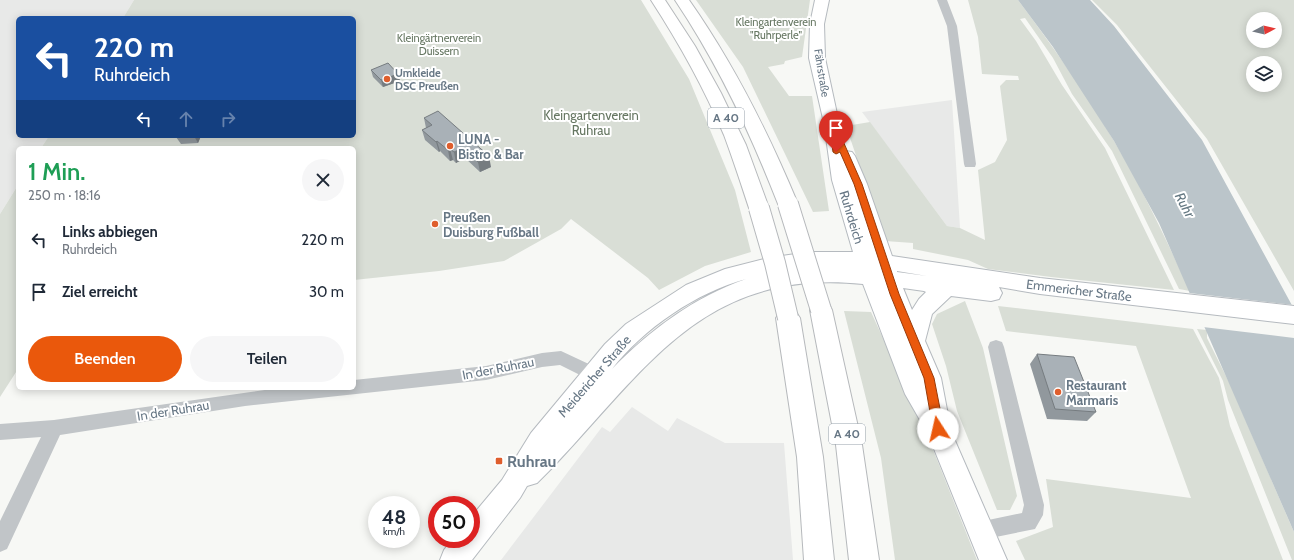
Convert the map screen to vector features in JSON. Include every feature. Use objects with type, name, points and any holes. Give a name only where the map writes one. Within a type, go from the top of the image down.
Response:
[{"type":"highway","name":"A 40","points":[[658,0],[691,51],[729,126],[759,208],[775,263],[788,318],[810,457],[819,560]]},
{"type":"highway","name":"A 40","points":[[682,0],[704,31],[737,90],[769,156],[788,204],[821,310],[849,445],[864,560]]},
{"type":"main road","name":"Fährstraße","points":[[822,0],[817,24],[817,58],[832,123]]},
{"type":"main road","name":"Ruhrdeich","points":[[832,123],[841,180],[877,270],[914,340],[929,378],[938,429]]},
{"type":"main road","name":"Ruhrdeich","points":[[877,270],[894,339],[917,394],[938,429],[993,560]]},
{"type":"main road","name":"Emmericher Straße","points":[[877,270],[946,288],[1042,292],[1294,315]]},
{"type":"main road","name":"Emmericher Straße","points":[[877,270],[1294,327]]},
{"type":"main road","name":"Meidericher Straße","points":[[480,528],[511,489],[553,451],[603,378],[639,356],[676,325],[704,306],[746,286],[772,280],[810,274],[840,275],[877,270]]},
{"type":"main road","points":[[914,340],[922,308],[946,288]]},
{"type":"main road","name":"Meidericher Straße","points":[[454,560],[464,548]]},
{"type":"street","points":[[942,0],[952,26],[970,164]]},
{"type":"street","points":[[981,530],[1028,522],[1033,515],[1034,505],[996,347]]},
{"type":"street","name":"In der Ruhrau","points":[[356,387],[486,373],[542,360],[561,358],[603,378]]},
{"type":"street","name":"In der Ruhrau","points":[[0,432],[54,428],[246,399],[329,390]]},
{"type":"street","points":[[0,542],[54,428]]},
{"type":"shaded area","points":[[0,0],[134,0],[124,16],[16,16],[16,138],[48,138],[42,146],[16,146],[16,188],[0,214]]},
{"type":"shaded area","points":[[952,100],[960,228],[947,226],[862,112]]},
{"type":"shaded area","points":[[632,407],[668,431],[677,418],[725,443],[784,443],[793,560],[501,560],[602,427],[610,432]]},
{"type":"green space","points":[[134,0],[641,0],[689,79],[735,190],[751,252],[705,266],[659,290],[648,278],[571,219],[561,229],[504,261],[439,271],[356,280],[356,146],[42,146],[48,138],[356,138],[356,16],[124,16]]},
{"type":"green space","name":"Kleingartenverein \"Ruhrperle\"","points":[[696,0],[810,0],[802,57],[785,61],[784,64],[768,67],[789,96],[812,96],[829,211],[813,212],[743,67]]},
{"type":"green space","points":[[968,0],[1018,0],[1068,69],[1125,159],[1190,291],[1179,289],[1112,151],[1072,94],[1053,58],[1025,18],[1020,19],[1036,41],[1062,85],[1105,148],[1174,290],[988,269],[968,260],[913,249],[913,243],[885,241],[846,126],[870,122],[947,226],[960,228],[985,240],[978,170],[995,162],[1007,140],[1000,86],[1006,80],[1019,80],[1018,76],[982,74],[978,37]]},
{"type":"green space","points":[[1092,0],[1294,0],[1294,291],[1207,139],[1117,25]]},
{"type":"green space","points":[[16,188],[16,372],[0,397],[0,214]]},
{"type":"green space","points":[[965,301],[983,348],[1017,496],[1010,510],[997,510],[957,411],[946,366],[932,324],[937,314]]},
{"type":"green space","points":[[998,306],[1193,329],[1219,378],[1230,426],[1283,560],[1025,560],[1016,541],[1053,527],[1046,479],[1191,498],[1136,346],[1006,331]]},
{"type":"green space","points":[[844,311],[871,312],[928,437],[977,560],[895,560],[881,458]]},
{"type":"green space","points":[[1197,329],[1207,330],[1207,338],[1230,384],[1294,532],[1294,560],[1292,560],[1228,400],[1223,381]]},
{"type":"water","name":"Ruhr","points":[[1018,0],[1090,0],[1114,26],[1202,140],[1294,309],[1294,532],[1159,223],[1114,141],[1053,47]]},
{"type":"pier","points":[[1189,293],[1294,305],[1294,338],[1203,327]]},
{"type":"building","points":[[388,63],[398,74],[381,80],[371,70]]},
{"type":"building","points":[[438,111],[489,156],[478,162],[463,148],[454,152],[450,149],[448,150],[422,130],[432,125],[424,118]]},
{"type":"building","points":[[1037,354],[1074,357],[1096,412],[1055,409]]},
{"type":"place","name":"Umkleide DSC Preußen","points":[[387,79]]},
{"type":"place","name":"LUNA - Bistro & Bar","points":[[450,146]]},
{"type":"place","name":"Preußen Duisburg Fußball","points":[[435,224]]},
{"type":"place","name":"Restaurant Marmaris","points":[[1058,392]]},
{"type":"place","name":"Ruhrau","points":[[499,461]]},
{"type":"route","points":[[836,152],[832,123],[858,184],[894,294],[929,378],[938,429]]},
{"type":"park label","name":"Kleingärtnerverein Duissern","points":[[439,44]]},
{"type":"park label","name":"Kleingartenverein Ruhrau","points":[[591,122]]}]
